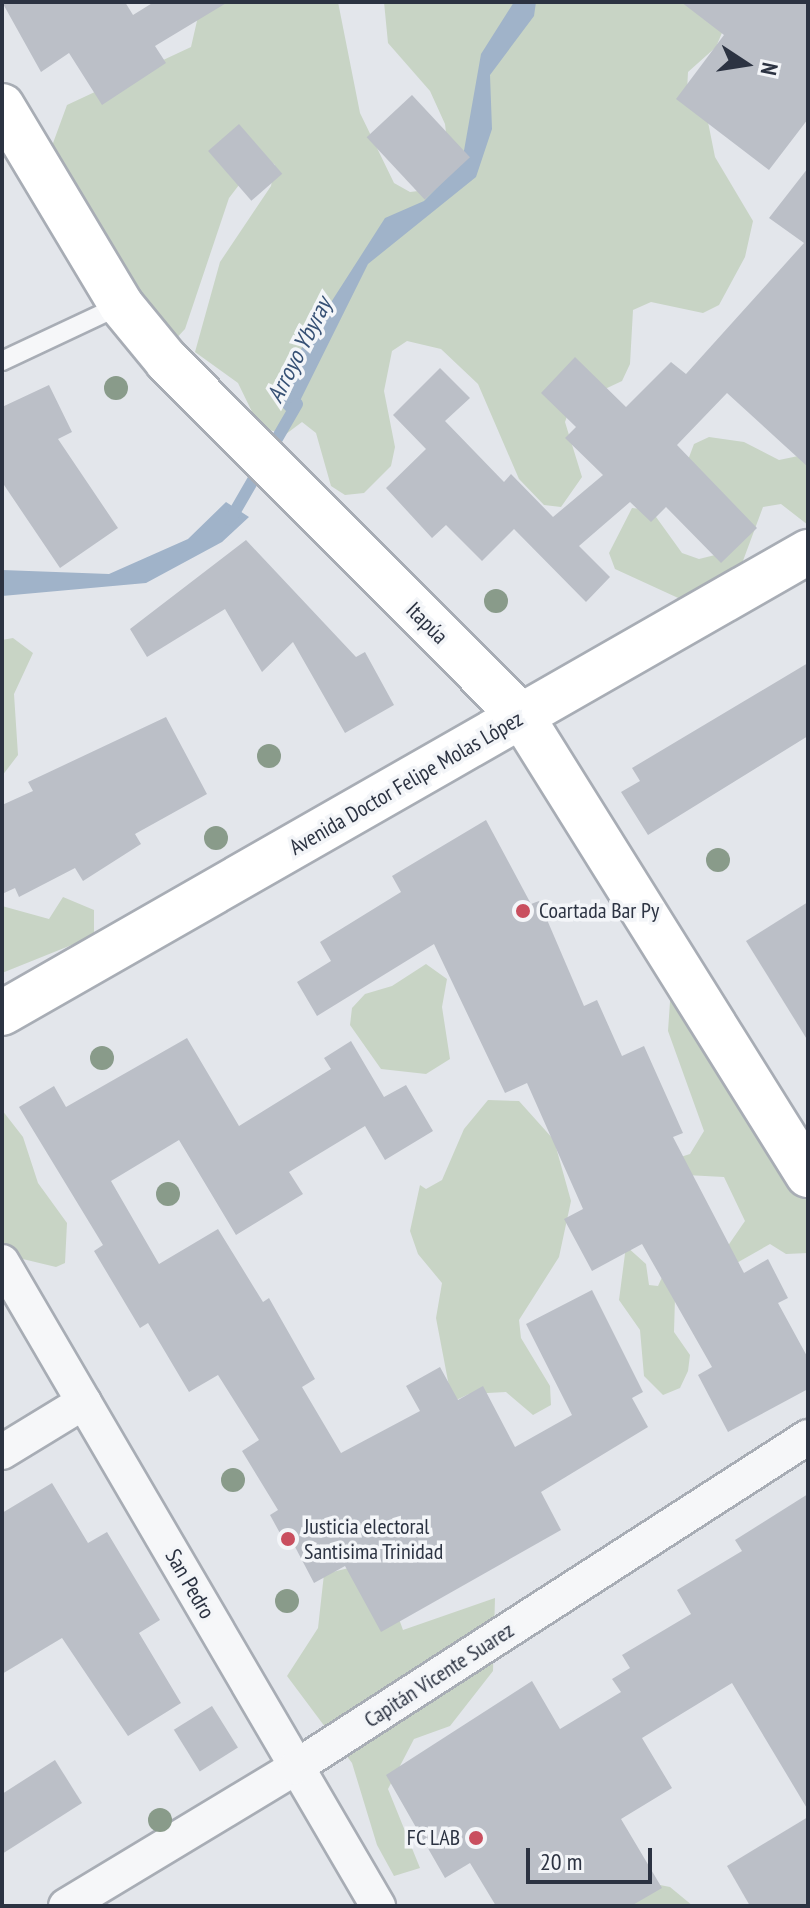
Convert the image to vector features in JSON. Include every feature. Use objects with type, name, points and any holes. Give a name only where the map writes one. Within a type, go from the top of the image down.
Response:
[{"type":"street","name":"Itapúa","points":[[2,106],[121,305],[215,416],[289,485],[522,717],[808,1175]]},
{"type":"street","name":"Avenida Doctor Felipe Molas López","points":[[2,1013],[808,552]]},
{"type":"street","name":"San Pedro","points":[[2,1262],[378,1906]]},
{"type":"street","points":[[2,1452],[84,1402]]},
{"type":"street","name":"Capitán Vicente Suarez","points":[[66,1906],[296,1767],[808,1437]]},
{"type":"lane","points":[[2,361],[121,305]]},
{"type":"green space","points":[[186,2],[338,2],[360,113],[394,183],[410,192],[427,190],[447,141],[445,124],[430,91],[388,43],[384,2],[719,2],[724,28],[716,47],[688,72],[687,92],[708,122],[715,157],[753,221],[745,257],[719,305],[703,313],[651,302],[633,310],[630,364],[622,381],[571,405],[565,422],[582,477],[561,507],[544,505],[519,479],[478,384],[441,349],[407,341],[392,351],[384,391],[395,447],[391,466],[364,493],[345,495],[331,486],[316,433],[302,422],[286,434],[269,430],[256,420],[238,383],[195,352],[220,262],[271,186],[275,165],[262,155],[229,198],[185,329],[172,343],[154,339],[49,154],[67,105],[191,47],[199,12]]},
{"type":"green space","points":[[709,437],[744,442],[779,460],[808,454],[808,525],[781,504],[763,507],[731,593],[700,608],[615,569],[609,553],[632,508],[651,510],[682,553],[699,559],[715,555],[688,460],[694,444]]},
{"type":"green space","points":[[13,638],[33,653],[14,694],[18,755],[2,776],[2,640]]},
{"type":"green space","points":[[63,897],[94,910],[94,936],[2,973],[2,906],[49,919]]},
{"type":"green space","points":[[426,964],[447,979],[442,1007],[450,1059],[426,1074],[381,1069],[350,1025],[352,1008],[365,994],[392,986]]},
{"type":"green space","points":[[671,987],[808,1193],[808,1253],[786,1254],[770,1244],[675,1298],[674,1332],[690,1355],[688,1371],[680,1388],[663,1395],[644,1376],[640,1330],[619,1300],[626,1246],[646,1264],[649,1285],[658,1286],[664,1273],[725,1250],[745,1221],[724,1177],[667,1174],[665,1162],[690,1154],[704,1131],[668,1031]]},
{"type":"green space","points":[[488,1100],[519,1101],[554,1140],[571,1201],[559,1257],[519,1320],[521,1338],[550,1386],[551,1405],[533,1415],[506,1392],[469,1394],[452,1402],[436,1318],[442,1283],[418,1254],[410,1231],[420,1185],[426,1189],[442,1180],[464,1129]]},
{"type":"green space","points":[[2,1110],[23,1137],[38,1183],[67,1223],[65,1263],[56,1267],[2,1254]]},
{"type":"green space","points":[[378,1561],[403,1630],[495,1598],[493,1671],[450,1726],[414,1739],[388,1789],[420,1868],[394,1876],[377,1845],[352,1763],[287,1676],[318,1628],[324,1574]]},
{"type":"green space","points":[[630,1879],[670,1887],[693,1906],[614,1906]]},
{"type":"water","points":[[514,2],[536,2],[534,16],[490,75],[492,129],[476,177],[368,264],[292,417],[271,396],[385,218],[424,201],[462,162],[481,54]]},
{"type":"water","points":[[226,502],[249,517],[222,542],[146,583],[2,596],[2,570],[109,574],[188,539]]},
{"type":"building","points":[[2,2],[125,2],[133,15],[154,2],[228,2],[155,46],[166,63],[102,105],[69,53],[41,72]]},
{"type":"building","points":[[681,2],[808,2],[808,119],[769,170],[676,99],[724,35]]},
{"type":"building","points":[[412,95],[470,157],[425,199],[367,137]]},
{"type":"building","points":[[239,124],[282,174],[251,201],[208,151]]},
{"type":"building","points":[[808,168],[808,467],[727,393],[677,445],[757,528],[721,563],[666,507],[651,522],[630,502],[579,546],[610,577],[586,602],[514,529],[482,561],[446,525],[432,538],[386,488],[426,449],[393,415],[440,368],[470,398],[445,421],[504,482],[511,474],[553,517],[603,475],[565,438],[576,427],[541,393],[575,357],[626,407],[671,362],[686,374],[804,243],[769,218]]},
{"type":"building","points":[[49,385],[72,432],[58,439],[118,528],[60,568],[2,482],[2,407]]},
{"type":"building","points":[[246,540],[356,657],[365,652],[394,705],[345,733],[293,642],[262,672],[225,609],[147,657],[130,629]]},
{"type":"building","points":[[808,663],[808,736],[648,835],[621,792],[640,781],[632,768]]},
{"type":"building","points":[[166,717],[207,794],[135,834],[141,844],[83,881],[75,868],[19,897],[15,888],[2,894],[2,805],[33,791],[28,782]]},
{"type":"building","points":[[486,820],[531,904],[539,901],[584,1006],[597,1000],[622,1056],[644,1046],[683,1133],[673,1137],[744,1273],[768,1259],[788,1298],[778,1303],[808,1358],[808,1389],[728,1432],[698,1375],[712,1367],[642,1244],[592,1271],[564,1219],[583,1209],[527,1083],[505,1093],[434,944],[317,1016],[297,982],[331,961],[320,942],[401,892],[392,876]]},
{"type":"building","points":[[808,902],[808,1041],[746,941]]},
{"type":"building","points":[[187,1038],[239,1126],[331,1069],[324,1058],[351,1041],[384,1097],[406,1085],[433,1131],[385,1160],[365,1126],[289,1172],[303,1194],[236,1235],[179,1140],[111,1181],[159,1264],[218,1229],[263,1302],[269,1298],[315,1379],[302,1387],[341,1453],[420,1411],[406,1386],[440,1367],[458,1400],[483,1386],[515,1447],[572,1415],[526,1324],[592,1290],[643,1392],[632,1398],[648,1427],[541,1492],[561,1530],[381,1632],[345,1566],[314,1583],[293,1543],[287,1546],[270,1515],[278,1510],[242,1451],[259,1440],[218,1375],[189,1392],[148,1323],[140,1328],[94,1251],[103,1245],[19,1107],[54,1086],[66,1107]]},
{"type":"building","points":[[52,1483],[88,1543],[107,1532],[160,1620],[139,1633],[181,1703],[128,1736],[62,1638],[2,1674],[2,1513]]},
{"type":"building","points":[[808,1494],[808,1810],[732,1683],[642,1738],[672,1788],[621,1819],[662,1888],[631,1906],[496,1906],[470,1863],[445,1878],[386,1775],[532,1681],[560,1729],[621,1692],[612,1679],[630,1668],[622,1655],[691,1614],[677,1590],[742,1551],[735,1540]]},
{"type":"building","points":[[212,1706],[238,1748],[200,1771],[174,1730]]},
{"type":"building","points":[[55,1760],[82,1803],[2,1854],[2,1794]]},
{"type":"building","points":[[808,1817],[808,1906],[750,1906],[727,1866]]},
{"type":"waterway","name":"Arroyo Ybyray","points":[[230,520],[297,404]]},
{"type":"place","name":"Coartada Bar Py","points":[[523,911]]},
{"type":"place","name":"Justicia electoral Santisima Trinidad","points":[[288,1539]]},
{"type":"place","name":"FC LAB","points":[[476,1838]]}]
